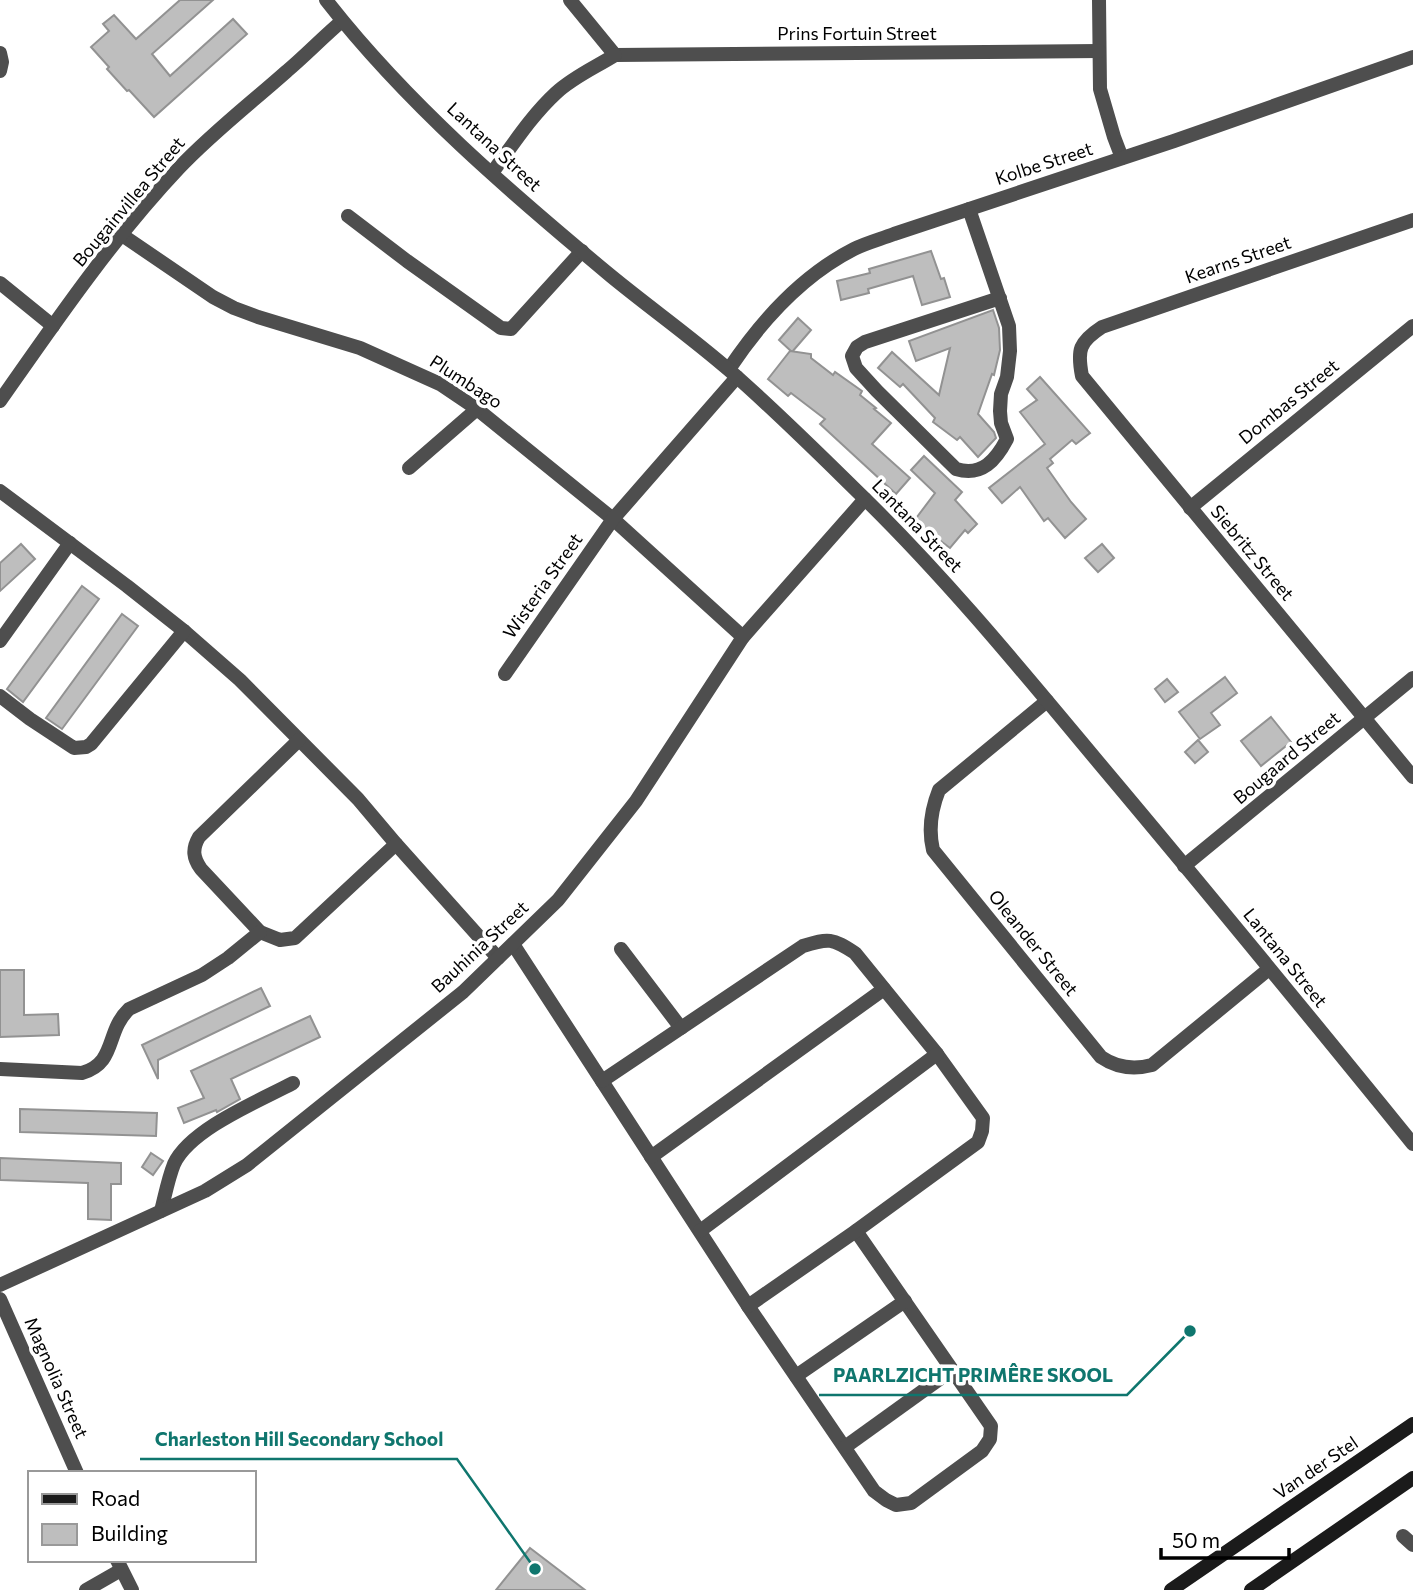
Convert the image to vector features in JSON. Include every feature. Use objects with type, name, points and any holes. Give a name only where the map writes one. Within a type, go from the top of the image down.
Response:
[{"type":"main road","name":"Van der Stel","points":[[1171,1590],[1413,1424]]},
{"type":"main road","points":[[1251,1590],[1413,1478]]},
{"type":"street","name":"Lantana Street","points":[[326,0],[416,102],[582,251],[733,373],[919,554],[1047,702],[1413,1144]]},
{"type":"street","points":[[492,173],[557,92],[615,55],[570,0]]},
{"type":"street","points":[[1099,0],[1100,89],[1122,158]]},
{"type":"street","name":"Bougainvillea Street","points":[[0,401],[122,235],[177,170],[342,21]]},
{"type":"street","name":"Prins Fortuin Street","points":[[615,55],[1099,51]]},
{"type":"street","points":[[0,53],[0,71]]},
{"type":"street","name":"Kolbe Street","points":[[733,373],[763,324],[786,298],[854,249],[1413,57]]},
{"type":"street","points":[[969,209],[1000,298],[1009,326],[1010,351],[1000,411],[1007,439],[995,458],[986,466],[967,473],[956,470],[877,391],[856,368],[852,356],[857,347],[865,342],[1000,298]]},
{"type":"street","points":[[348,216],[501,328],[508,330],[582,251]]},
{"type":"street","name":"Kearns Street","points":[[1080,345],[1102,327],[1413,220]]},
{"type":"street","name":"Plumbago","points":[[122,235],[213,297],[234,308],[360,348],[440,384],[477,409],[613,519],[743,637]]},
{"type":"street","points":[[0,283],[53,326]]},
{"type":"street","name":"Dombas Street","points":[[1189,508],[1413,326]]},
{"type":"street","name":"Siebritz Street","points":[[1080,345],[1082,376],[1413,777]]},
{"type":"street","name":"Wisteria Street","points":[[505,674],[613,519],[733,373]]},
{"type":"street","points":[[409,468],[477,409]]},
{"type":"street","points":[[0,491],[184,631],[240,680],[358,799],[498,958]]},
{"type":"street","name":"Bauhinia Street","points":[[0,1285],[205,1191],[247,1165],[463,992],[558,900],[636,801],[743,637],[865,499]]},
{"type":"street","points":[[0,641],[70,543]]},
{"type":"street","points":[[0,696],[74,748],[86,747],[184,631]]},
{"type":"street","name":"Bougaard Street","points":[[1184,866],[1413,678]]},
{"type":"street","name":"Oleander Street","points":[[1047,702],[939,790],[933,804],[929,835],[933,850],[1101,1056],[1112,1065],[1141,1068],[1152,1065],[1269,968]]},
{"type":"street","points":[[299,740],[200,837],[194,852],[195,861],[201,869],[260,932],[280,940],[295,938],[396,845]]},
{"type":"street","points":[[0,1069],[82,1073],[90,1071],[104,1060],[117,1023],[129,1009],[202,975],[260,932]]},
{"type":"street","points":[[602,1081],[803,946],[823,940],[837,942],[855,953],[937,1054],[983,1118],[978,1142],[748,1306]]},
{"type":"street","points":[[513,944],[748,1306],[874,1491],[897,1505],[911,1503],[982,1451],[990,1439],[991,1426],[856,1231]]},
{"type":"street","points":[[621,949],[681,1028]]},
{"type":"street","points":[[651,1157],[884,989]]},
{"type":"street","points":[[699,1231],[937,1054]]},
{"type":"street","points":[[161,1211],[174,1164],[191,1141],[207,1129],[293,1083]]},
{"type":"street","name":"Magnolia Street","points":[[0,1299],[76,1471]]},
{"type":"street","points":[[796,1376],[905,1301]]},
{"type":"street","points":[[845,1447],[952,1370]]},
{"type":"street","points":[[86,1590],[119,1565],[132,1590]]},
{"type":"building","points":[[180,0],[213,0],[152,54],[170,76],[233,19],[247,34],[154,117],[107,69],[109,67],[91,47],[109,31],[103,24],[114,15],[136,39]]},
{"type":"building","points":[[931,251],[950,297],[922,305],[913,276],[868,289],[869,293],[841,300],[837,281],[870,273],[869,269]]},
{"type":"building","points":[[993,310],[999,328],[1000,350],[994,375],[992,374],[978,414],[996,438],[978,457],[960,437],[957,440],[933,422],[935,418],[903,384],[900,387],[878,368],[892,352],[939,395],[950,348],[916,361],[909,341]]},
{"type":"building","points":[[798,318],[811,330],[792,352],[779,340]]},
{"type":"building","points":[[790,351],[811,354],[811,358],[833,375],[835,372],[862,391],[860,395],[891,423],[872,444],[910,478],[896,494],[820,424],[825,419],[791,393],[788,396],[768,379]]},
{"type":"building","points":[[1040,377],[1090,433],[1076,444],[1072,440],[1050,459],[1053,463],[1047,468],[1086,519],[1065,538],[1048,518],[1044,521],[1020,487],[1002,503],[989,488],[1045,444],[1020,412],[1037,400],[1027,389]]},
{"type":"building","points":[[924,456],[962,492],[955,500],[977,524],[968,533],[965,530],[950,548],[914,521],[935,493],[911,470]]},
{"type":"building","points":[[21,544],[35,559],[0,591],[0,563]]},
{"type":"building","points":[[1102,544],[1114,558],[1098,572],[1085,558]]},
{"type":"building","points":[[82,586],[99,599],[23,702],[7,689]]},
{"type":"building","points":[[122,614],[138,626],[62,729],[46,718]]},
{"type":"building","points":[[1225,677],[1237,693],[1211,713],[1220,725],[1200,739],[1179,712]]},
{"type":"building","points":[[1167,679],[1178,692],[1165,702],[1155,689]]},
{"type":"building","points":[[1271,717],[1291,742],[1261,766],[1241,741]]},
{"type":"building","points":[[1198,740],[1208,752],[1195,763],[1185,752]]},
{"type":"building","points":[[0,970],[24,970],[24,1015],[58,1014],[59,1035],[0,1037]]},
{"type":"building","points":[[261,988],[270,1006],[158,1060],[158,1079],[142,1045]]},
{"type":"building","points":[[310,1016],[320,1037],[231,1079],[240,1099],[217,1112],[216,1110],[184,1123],[178,1108],[204,1098],[191,1071]]},
{"type":"building","points":[[20,1109],[157,1113],[156,1136],[20,1132]]},
{"type":"building","points":[[151,1153],[163,1161],[153,1175],[142,1167]]},
{"type":"building","points":[[0,1158],[121,1163],[121,1184],[111,1184],[111,1220],[88,1219],[88,1183],[0,1180]]},
{"type":"building","points":[[530,1548],[585,1590],[496,1590]]},
{"type":"place","name":"PAARLZICHT PRIMÊRE SKOOL","points":[[1190,1331]]},
{"type":"place","name":"Charleston Hill Secondary School","points":[[535,1569]]}]
